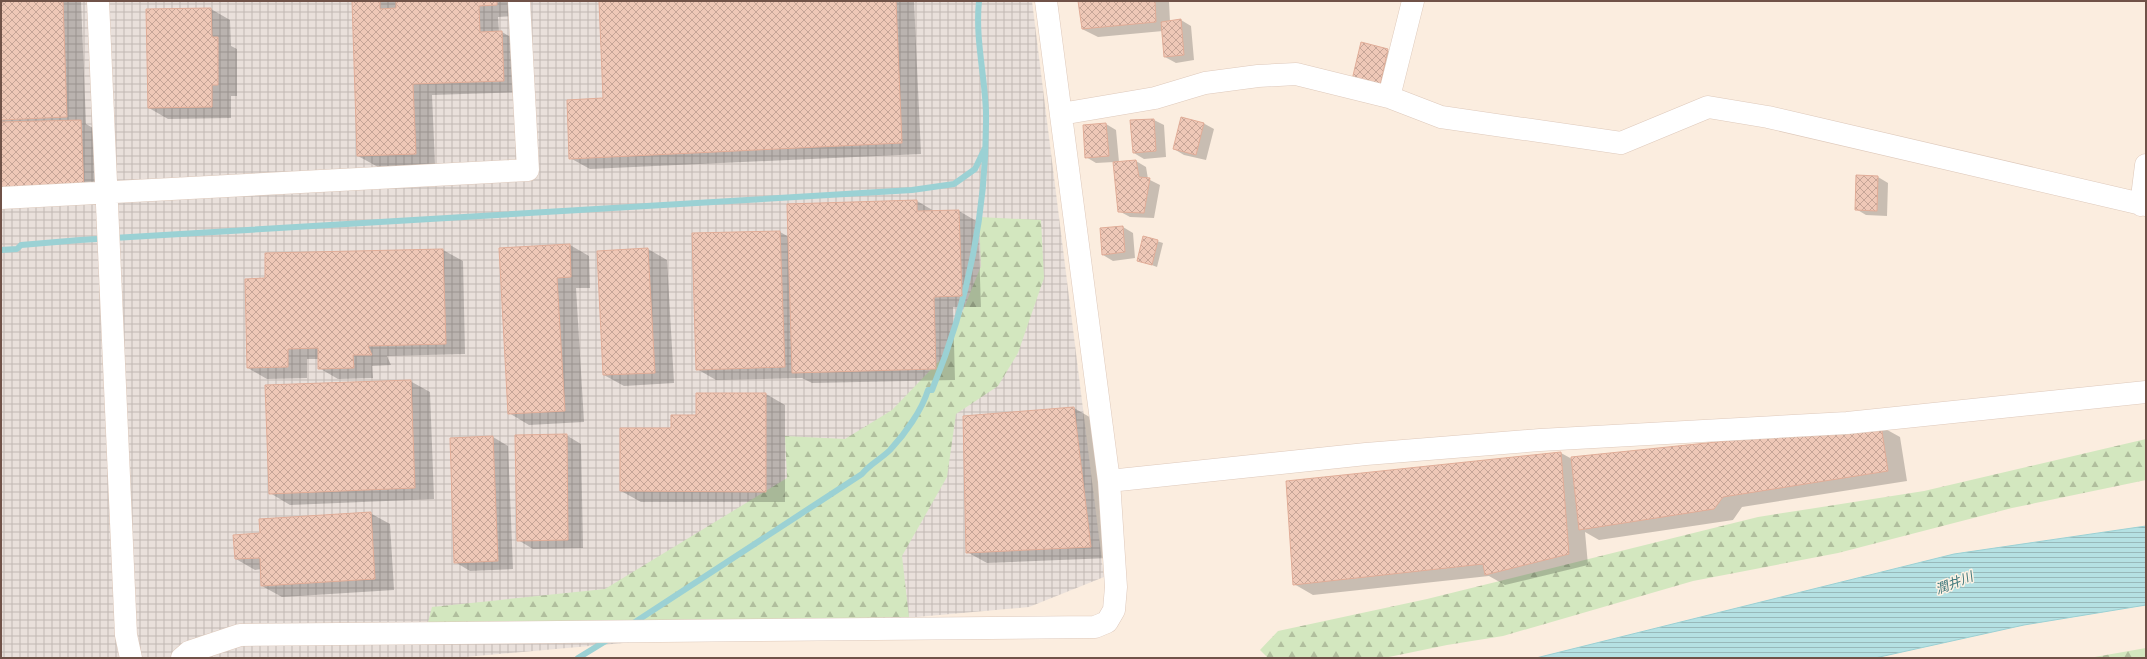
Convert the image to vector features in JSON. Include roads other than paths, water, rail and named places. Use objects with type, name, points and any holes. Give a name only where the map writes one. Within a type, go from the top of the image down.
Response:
[{"type":"street","points":[[98,1],[106,191],[130,649]]},
{"type":"street","points":[[1,198],[106,191],[528,170],[520,1]]},
{"type":"street","points":[[185,655],[240,635],[1095,627],[1107,622],[1114,610],[1116,587],[1109,481],[1046,1]]},
{"type":"street","points":[[1389,97],[1413,1]]},
{"type":"street","points":[[1061,114],[1154,98],[1204,82],[1296,74],[1389,97],[1441,117],[1621,143],[1708,106],[1768,117],[2143,205],[2146,165]]},
{"type":"street","points":[[1109,481],[1366,454],[1540,440],[1847,423],[2146,392]]},
{"type":"water","name":"潤井川","points":[[2146,526],[2146,605],[2024,625],[1875,658],[1536,658],[1954,554]]},
{"type":"waterway","points":[[632,624],[862,474],[868,467],[887,453],[896,444],[922,406],[928,390],[932,390],[956,323],[973,254],[979,219],[983,184],[986,113],[978,29],[979,1]]},
{"type":"waterway","points":[[1,250],[17,249],[21,245],[80,240],[912,190],[954,184],[975,169],[985,148]]},
{"type":"waterway","points":[[578,658],[609,639]]}]
